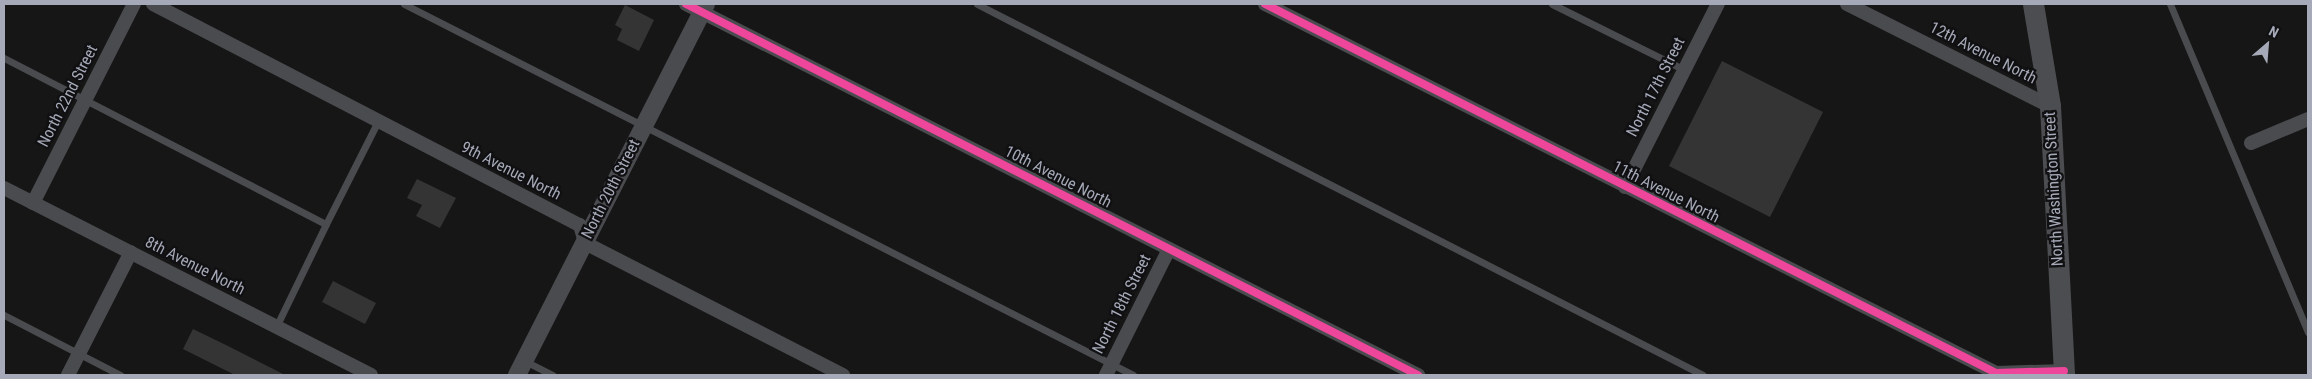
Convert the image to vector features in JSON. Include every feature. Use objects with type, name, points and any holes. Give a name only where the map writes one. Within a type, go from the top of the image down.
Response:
[{"type":"main road","name":"North Washington Street","points":[[2033,4],[2050,106],[2064,373]]},
{"type":"street","name":"North 22nd Street","points":[[33,203],[134,4]]},
{"type":"street","name":"9th Avenue North","points":[[153,4],[377,123],[580,225],[584,243]]},
{"type":"street","name":"11th Avenue North","points":[[1265,4],[1996,374],[2064,373]]},
{"type":"street","name":"North 17th Street","points":[[1625,186],[1718,4]]},
{"type":"street","name":"12th Avenue North","points":[[1846,4],[2050,106]]},
{"type":"street","name":"North 20th Street","points":[[521,368],[643,126],[698,6]]},
{"type":"street","name":"10th Avenue North","points":[[698,6],[1418,375]]},
{"type":"street","points":[[2251,144],[2308,119]]},
{"type":"street","name":"8th Avenue North","points":[[4,188],[368,375]]},
{"type":"street","points":[[584,243],[843,375]]},
{"type":"street","name":"North 18th Street","points":[[1109,370],[1169,249]]},
{"type":"street","points":[[68,375],[131,252]]},
{"type":"lane","points":[[404,4],[643,126],[1109,370],[1132,375]]},
{"type":"lane","points":[[976,4],[1703,375]]},
{"type":"lane","points":[[1552,4],[1684,70]]},
{"type":"lane","points":[[2170,4],[2308,332]]},
{"type":"lane","points":[[4,58],[326,224]]},
{"type":"lane","points":[[276,327],[377,123]]},
{"type":"lane","points":[[4,316],[120,375]]},
{"type":"lane","points":[[521,368],[553,375]]},
{"type":"building","points":[[625,5],[654,20],[639,51],[617,40],[622,29],[615,25]]},
{"type":"building","points":[[1722,61],[1823,112],[1770,217],[1669,166]]},
{"type":"building","points":[[417,179],[456,198],[440,228],[416,216],[422,205],[407,198]]},
{"type":"building","points":[[333,281],[376,303],[365,324],[322,302]]},
{"type":"building","points":[[193,329],[285,375],[235,375],[183,349]]},
{"type":"cycle path","points":[[686,4],[1418,375]]},
{"type":"cycle path","points":[[1265,4],[1996,373],[2064,371]]}]
